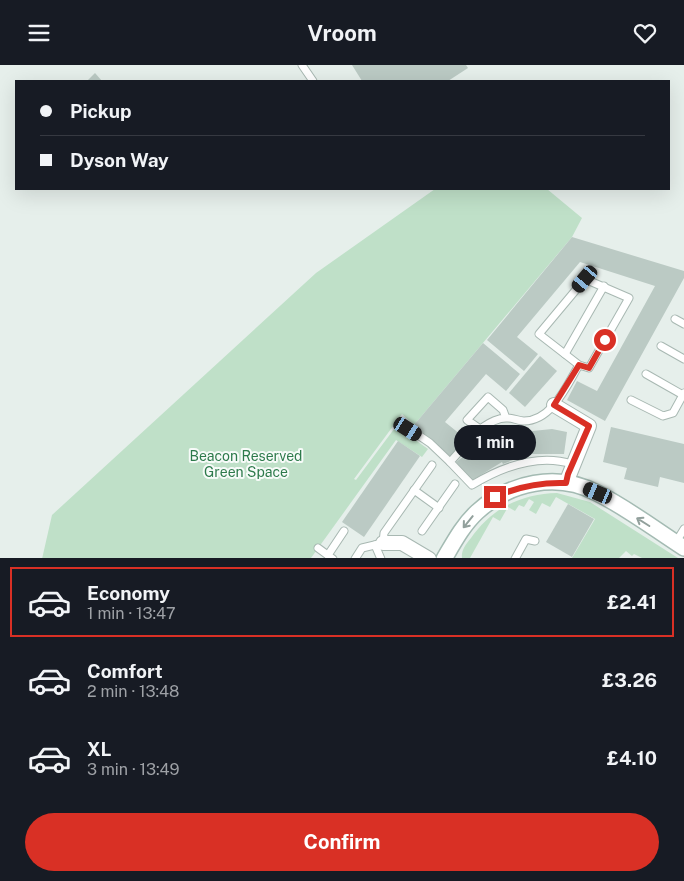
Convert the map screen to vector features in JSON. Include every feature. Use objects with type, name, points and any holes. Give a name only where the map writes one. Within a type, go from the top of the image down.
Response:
[{"type":"street","points":[[554,405],[589,426],[572,463],[566,483]]},
{"type":"street","points":[[445,558],[460,532],[476,513],[495,497],[518,487],[546,482],[566,483],[598,493],[680,545]]},
{"type":"street","points":[[379,544],[402,543],[427,558]]},
{"type":"lane","points":[[302,65],[313,80]]},
{"type":"lane","points":[[585,279],[629,298],[589,368],[579,365],[565,354],[539,334],[585,279]]},
{"type":"lane","points":[[565,354],[604,286]]},
{"type":"lane","points":[[674,319],[684,324]]},
{"type":"lane","points":[[661,346],[684,359]]},
{"type":"lane","points":[[450,462],[480,429],[492,422],[506,418],[524,421],[538,417],[554,405],[579,365]]},
{"type":"lane","points":[[631,400],[663,416],[673,413],[684,395],[646,374]]},
{"type":"lane","points":[[480,429],[468,420],[488,397],[503,410],[506,418]]},
{"type":"lane","points":[[408,429],[430,443],[472,485],[505,468],[526,462],[560,460],[572,463]]},
{"type":"lane","points":[[381,558],[379,544],[384,533],[432,465]]},
{"type":"lane","points":[[422,531],[455,484]]},
{"type":"lane","points":[[414,491],[439,508]]},
{"type":"lane","points":[[680,545],[684,529]]},
{"type":"lane","points":[[318,549],[330,557],[344,531]]},
{"type":"lane","points":[[516,558],[526,539],[535,541]]},
{"type":"lane","points":[[356,558],[362,548],[379,544]]},
{"type":"green space","name":"Beacon Reserved Green Space","points":[[434,190],[548,190],[582,218],[572,237],[414,425],[402,414],[354,479],[356,480],[400,421],[403,424],[400,429],[428,449],[422,457],[396,440],[311,558],[42,558],[52,515],[316,273]]},
{"type":"green space","points":[[557,493],[590,502],[678,558],[642,558],[634,554],[632,556],[626,551],[619,558],[572,558],[595,519],[556,497],[550,507],[542,503],[536,514],[529,510],[534,502],[529,499],[524,507],[519,505],[515,511],[508,507],[500,521],[493,517],[470,558],[462,558],[463,550],[479,527],[498,511],[531,496]]},
{"type":"building","points":[[352,65],[466,65],[468,68],[450,80],[361,80]]},
{"type":"building","points":[[95,73],[101,80],[88,80]]},
{"type":"building","points":[[572,237],[684,271],[684,278],[605,421],[567,400],[577,381],[597,391],[655,286],[580,262],[517,337],[538,354],[524,371],[487,340]]},
{"type":"building","points":[[483,343],[520,374],[506,391],[486,374],[445,422],[466,439],[451,457],[414,425]]},
{"type":"building","points":[[540,356],[557,371],[525,407],[509,393]]},
{"type":"building","points":[[611,427],[684,444],[684,483],[660,477],[658,487],[624,479],[627,468],[603,462]]},
{"type":"building","points":[[521,429],[523,432],[552,429],[567,432],[564,454],[528,454],[503,464],[502,462],[471,481],[456,462],[468,453],[496,439],[495,437]]},
{"type":"building","points":[[398,441],[420,456],[364,537],[342,522]]},
{"type":"building","points":[[568,504],[594,519],[572,557],[546,542]]},
{"type":"route","points":[[495,497],[518,487],[546,482],[566,483],[572,463],[582,446],[589,426],[554,405],[579,365],[589,368],[605,340]]}]
